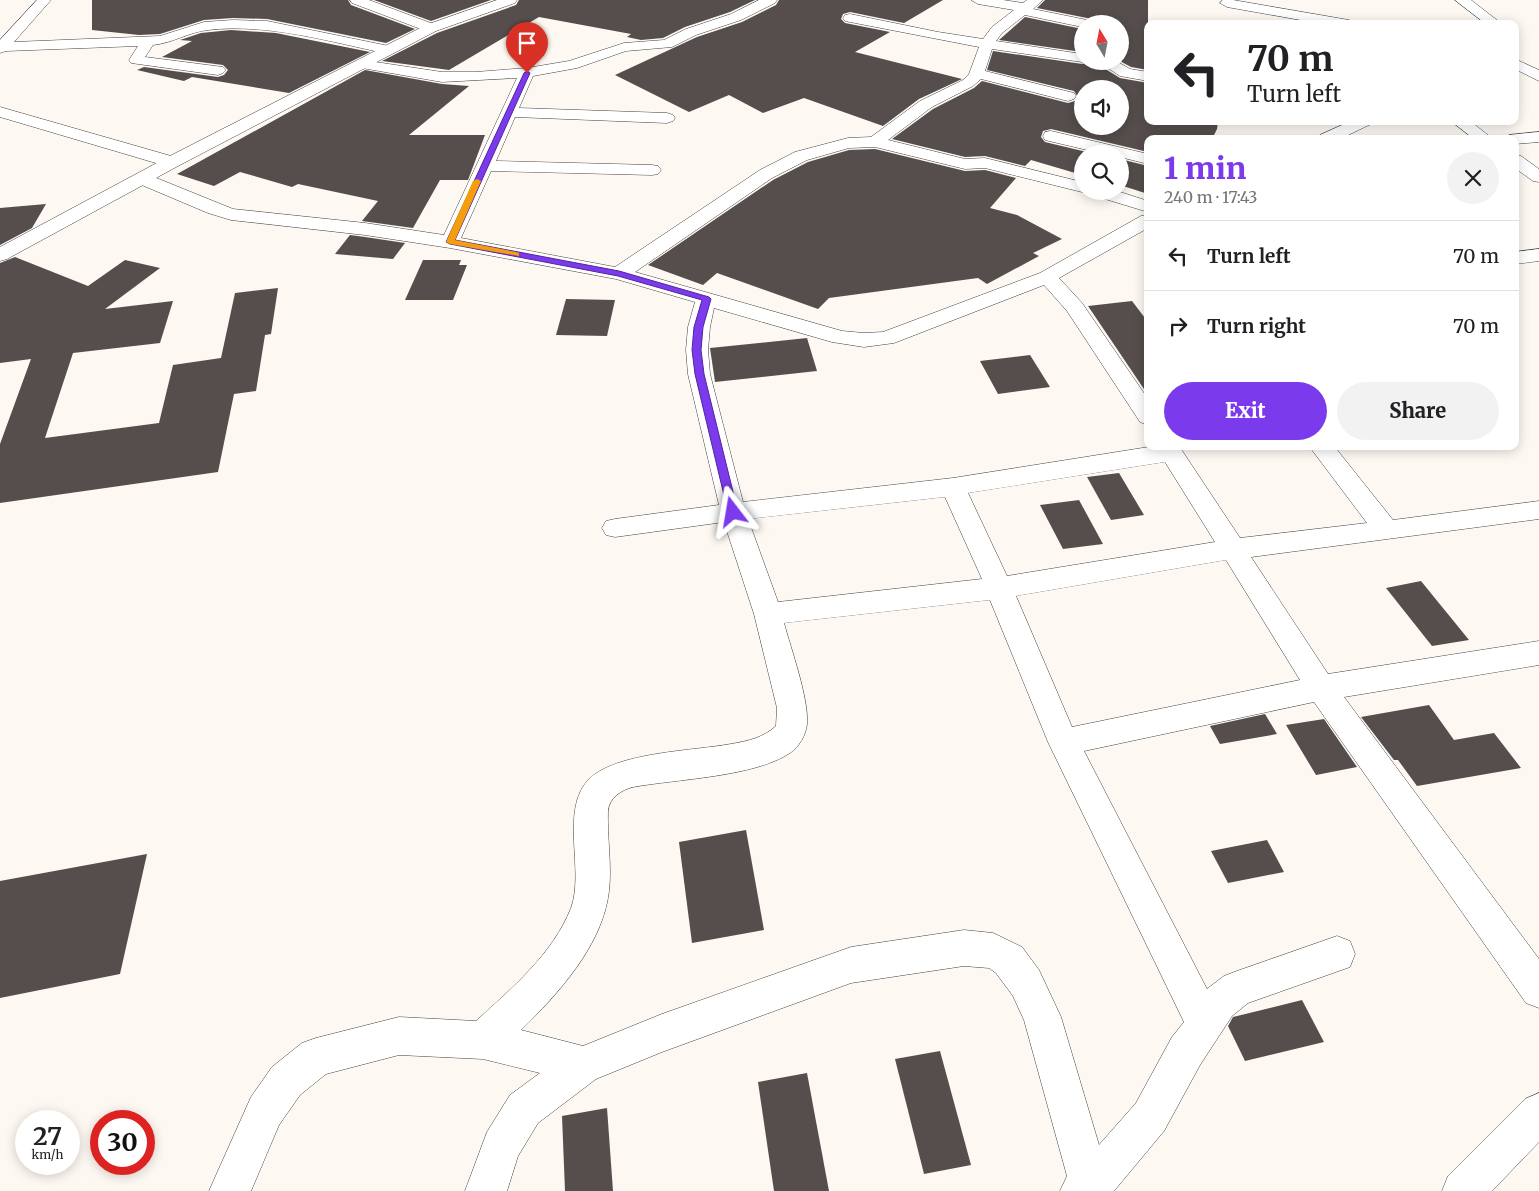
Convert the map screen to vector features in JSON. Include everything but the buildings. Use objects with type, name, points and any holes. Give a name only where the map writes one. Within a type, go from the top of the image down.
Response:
[{"type":"street","points":[[1,48],[44,0]]},
{"type":"street","points":[[357,0],[431,28]]},
{"type":"street","points":[[0,255],[172,162],[431,28],[510,0]]},
{"type":"street","points":[[362,64],[442,78],[527,73],[572,65],[624,47],[667,44],[692,32],[736,17],[770,0]]},
{"type":"street","points":[[978,0],[1029,6],[1074,20]]},
{"type":"street","points":[[1212,0],[1225,7],[1320,20]]},
{"type":"street","points":[[1462,0],[1490,20]]},
{"type":"street","points":[[875,142],[926,104],[968,83],[976,73],[987,43],[997,30],[1029,6]]},
{"type":"street","points":[[850,18],[938,36],[1074,57]]},
{"type":"street","points":[[1,48],[162,40],[204,26],[249,24],[267,25],[389,50]]},
{"type":"street","points":[[149,41],[136,60],[218,70]]},
{"type":"street","points":[[1519,65],[1539,76]]},
{"type":"street","points":[[1121,70],[1126,73],[1144,76]]},
{"type":"street","points":[[450,242],[527,73]]},
{"type":"street","points":[[976,73],[1068,96]]},
{"type":"street","points":[[0,112],[172,162]]},
{"type":"street","points":[[508,112],[667,118]]},
{"type":"street","points":[[1335,135],[1356,125]]},
{"type":"street","points":[[1465,125],[1479,135]]},
{"type":"street","points":[[1051,136],[1144,158]]},
{"type":"street","points":[[1519,139],[1539,137]]},
{"type":"street","points":[[619,274],[737,192],[801,156],[848,143],[875,142],[965,164],[985,163],[1074,185]]},
{"type":"street","points":[[1519,165],[1539,177]]},
{"type":"street","points":[[484,166],[652,170]]},
{"type":"street","points":[[143,179],[214,210],[231,214],[365,229],[450,242],[619,274],[840,338],[864,340],[886,338],[1047,277],[1144,221]]},
{"type":"street","points":[[1113,200],[1144,219]]},
{"type":"street","points":[[1519,258],[1539,256]]},
{"type":"street","points":[[1047,277],[1075,307],[1144,411]]},
{"type":"street","points":[[483,1040],[542,984],[568,949],[580,928],[588,910],[592,885],[591,811],[594,799],[600,789],[611,780],[643,770],[736,757],[764,750],[782,742],[789,734],[792,723],[792,708],[768,614],[733,512],[699,374],[697,350],[699,327],[706,299]]},
{"type":"street","points":[[615,528],[733,512],[953,487],[1169,450],[1321,688],[1539,990]]},
{"type":"street","points":[[1324,450],[1387,530]]},
{"type":"street","points":[[953,487],[999,588],[1063,742],[1205,1025]]},
{"type":"street","points":[[768,614],[999,588],[1233,549],[1539,510]]},
{"type":"street","points":[[1063,742],[1321,688],[1539,653]]},
{"type":"street","points":[[486,1191],[501,1146],[524,1109],[583,1065],[662,1033],[851,965],[964,948],[994,951],[1009,960],[1026,983],[1042,1017],[1086,1188]]},
{"type":"street","points":[[1086,1188],[1150,1117],[1186,1051],[1220,1003],[1237,989],[1337,954]]},
{"type":"street","points":[[230,1191],[265,1111],[286,1081],[316,1057],[399,1036],[483,1040],[583,1065]]},
{"type":"street","points":[[1463,1191],[1539,1113]]},
{"type":"slow traffic","points":[[477,181],[450,242],[516,254]]},
{"type":"route","points":[[527,73],[450,242],[619,274],[706,299],[699,327],[697,350],[699,374],[733,512]]}]
